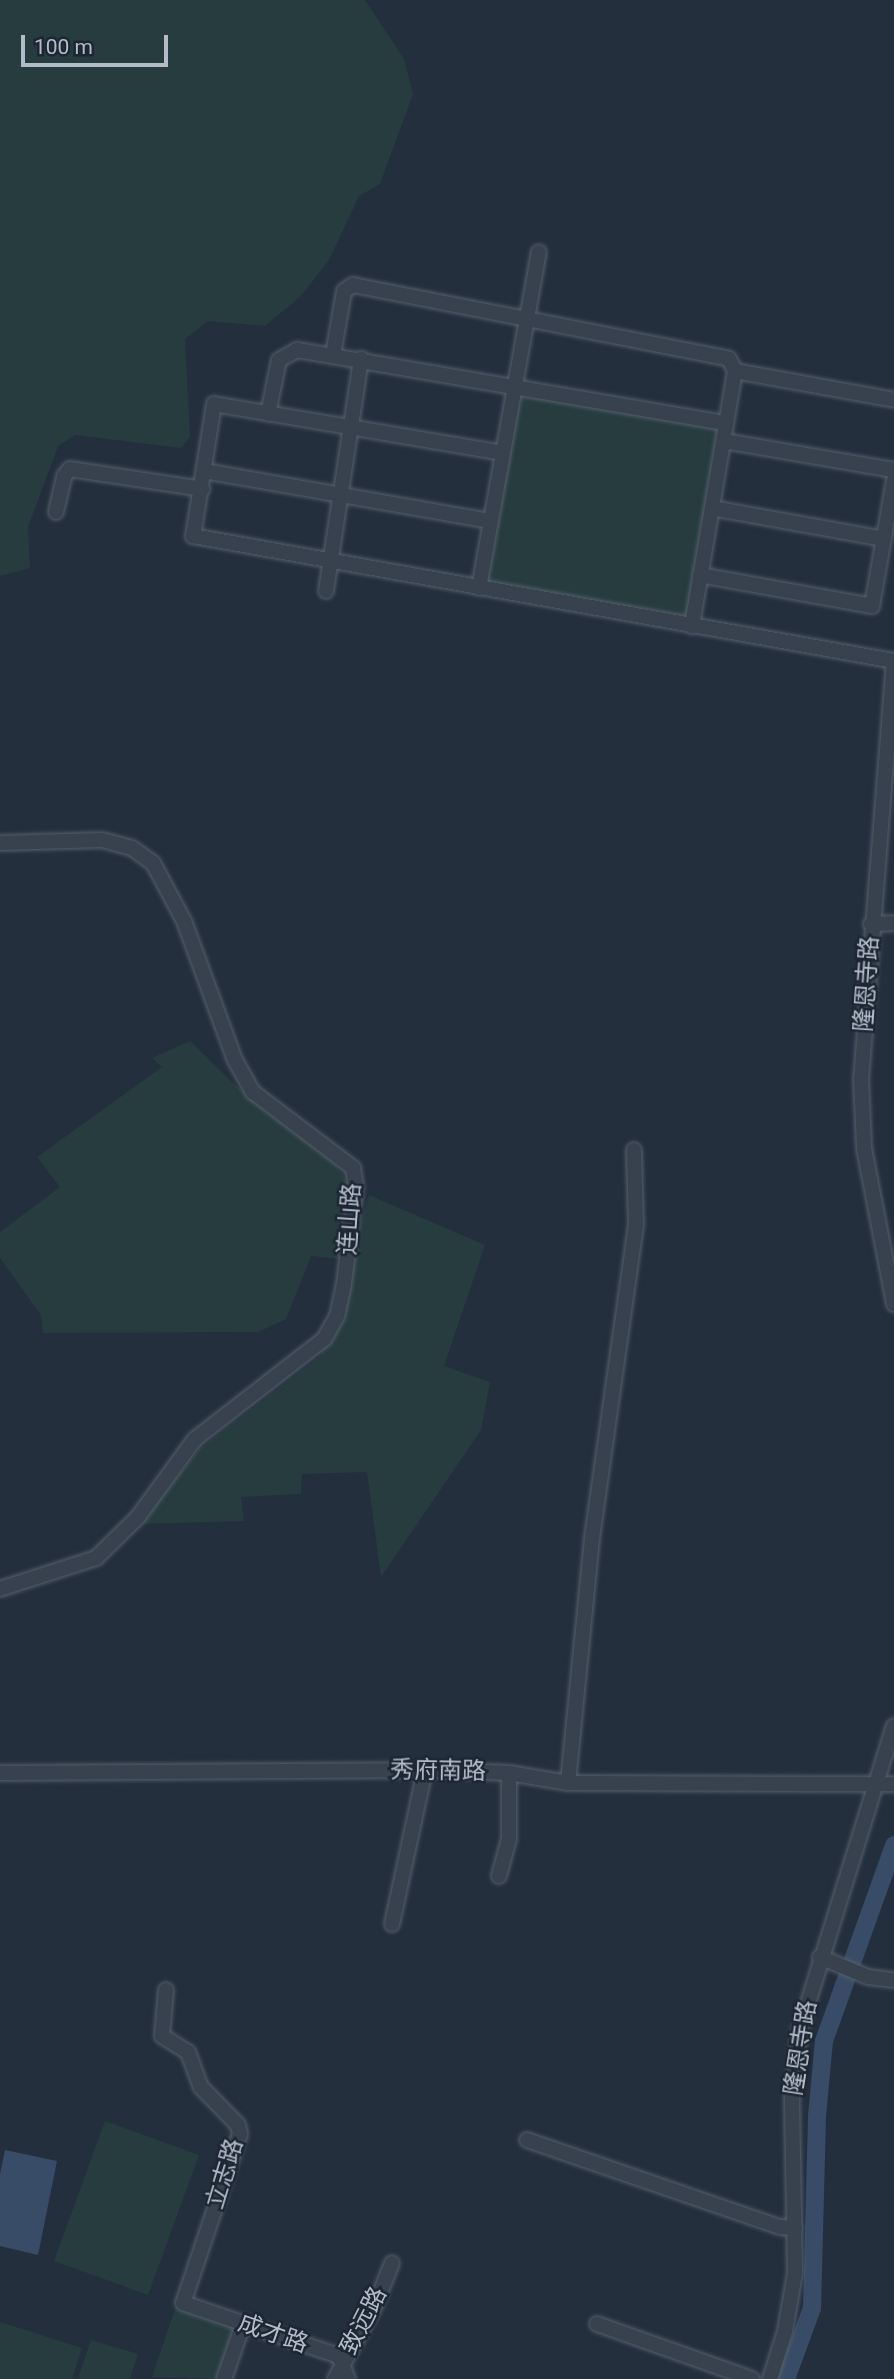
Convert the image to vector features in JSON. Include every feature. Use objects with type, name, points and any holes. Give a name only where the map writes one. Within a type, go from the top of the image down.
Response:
[{"type":"street","points":[[479,588],[539,252]]},
{"type":"street","points":[[333,355],[344,291],[353,285],[527,317],[730,359],[735,371],[692,626]]},
{"type":"street","points":[[268,414],[279,360],[297,350],[515,384],[726,423]]},
{"type":"street","points":[[326,591],[361,359]]},
{"type":"street","points":[[735,371],[894,400]]},
{"type":"street","points":[[503,453],[214,404],[193,536],[894,661]]},
{"type":"street","points":[[724,441],[894,470]]},
{"type":"street","points":[[56,512],[64,476],[70,469],[202,489]]},
{"type":"street","points":[[204,471],[491,521]]},
{"type":"street","points":[[700,575],[872,606],[894,480]]},
{"type":"street","points":[[712,508],[884,539]]},
{"type":"street","name":"隆恩寺路","points":[[894,661],[871,924],[862,1125],[888,1249],[894,1304]]},
{"type":"street","name":"连山路","points":[[0,843],[102,840],[132,848],[153,863],[184,921],[235,1060],[253,1092],[353,1168],[356,1187],[342,1295],[337,1316],[324,1339],[195,1439],[138,1517],[96,1558],[0,1589]]},
{"type":"street","points":[[871,924],[894,923]]},
{"type":"street","points":[[568,1783],[592,1538],[636,1223],[635,1150]]},
{"type":"street","name":"隆恩寺路","points":[[770,2379],[792,2300],[795,2228],[794,2070],[824,1959],[894,1726]]},
{"type":"street","points":[[392,1924],[425,1770]]},
{"type":"street","name":"秀府南路","points":[[0,1773],[425,1770],[509,1773],[568,1783],[875,1787],[894,1784]]},
{"type":"street","points":[[499,1876],[509,1839],[509,1773]]},
{"type":"street","name":"秀府南路","points":[[875,1787],[894,1794]]},
{"type":"street","points":[[824,1959],[868,1977],[894,1980]]},
{"type":"street","name":"立志路","points":[[166,1990],[162,2036],[188,2052],[201,2087],[238,2125],[240,2134],[183,2303]]},
{"type":"street","points":[[527,2140],[768,2223],[795,2228]]},
{"type":"street","name":"致远路","points":[[335,2379],[375,2306],[392,2263]]},
{"type":"street","name":"成才路","points":[[183,2303],[344,2361]]},
{"type":"street","points":[[224,2379],[243,2324]]},
{"type":"street","points":[[597,2324],[752,2379]]},
{"type":"street","points":[[344,2361],[348,2379]]},
{"type":"green space","points":[[0,0],[365,0],[404,59],[413,94],[380,184],[359,196],[329,260],[301,296],[265,326],[208,321],[185,339],[190,437],[181,448],[75,435],[58,446],[28,527],[30,568],[0,576]]},
{"type":"green space","points":[[520,393],[718,427],[686,619],[485,583]]},
{"type":"green space","points":[[190,1041],[231,1081],[334,1163],[350,1185],[340,1259],[311,1256],[286,1319],[258,1332],[43,1333],[41,1315],[0,1258],[0,1232],[60,1187],[37,1157],[162,1067],[152,1058]]},
{"type":"green space","points":[[369,1195],[485,1245],[444,1366],[490,1382],[481,1430],[381,1577],[367,1472],[302,1474],[301,1494],[241,1497],[244,1521],[138,1524],[202,1447],[321,1356]]},
{"type":"green space","points":[[105,2121],[199,2155],[148,2295],[54,2261]]},
{"type":"green space","points":[[176,2306],[237,2327],[219,2379],[152,2377]]},
{"type":"green space","points":[[0,2322],[82,2348],[72,2379],[0,2379]]},
{"type":"green space","points":[[91,2340],[138,2354],[130,2379],[78,2379]]},
{"type":"water","points":[[5,2150],[57,2161],[38,2255],[0,2246],[0,2174]]},
{"type":"waterway","points":[[786,2379],[812,2308],[817,2116],[824,2041],[894,1845]]}]
